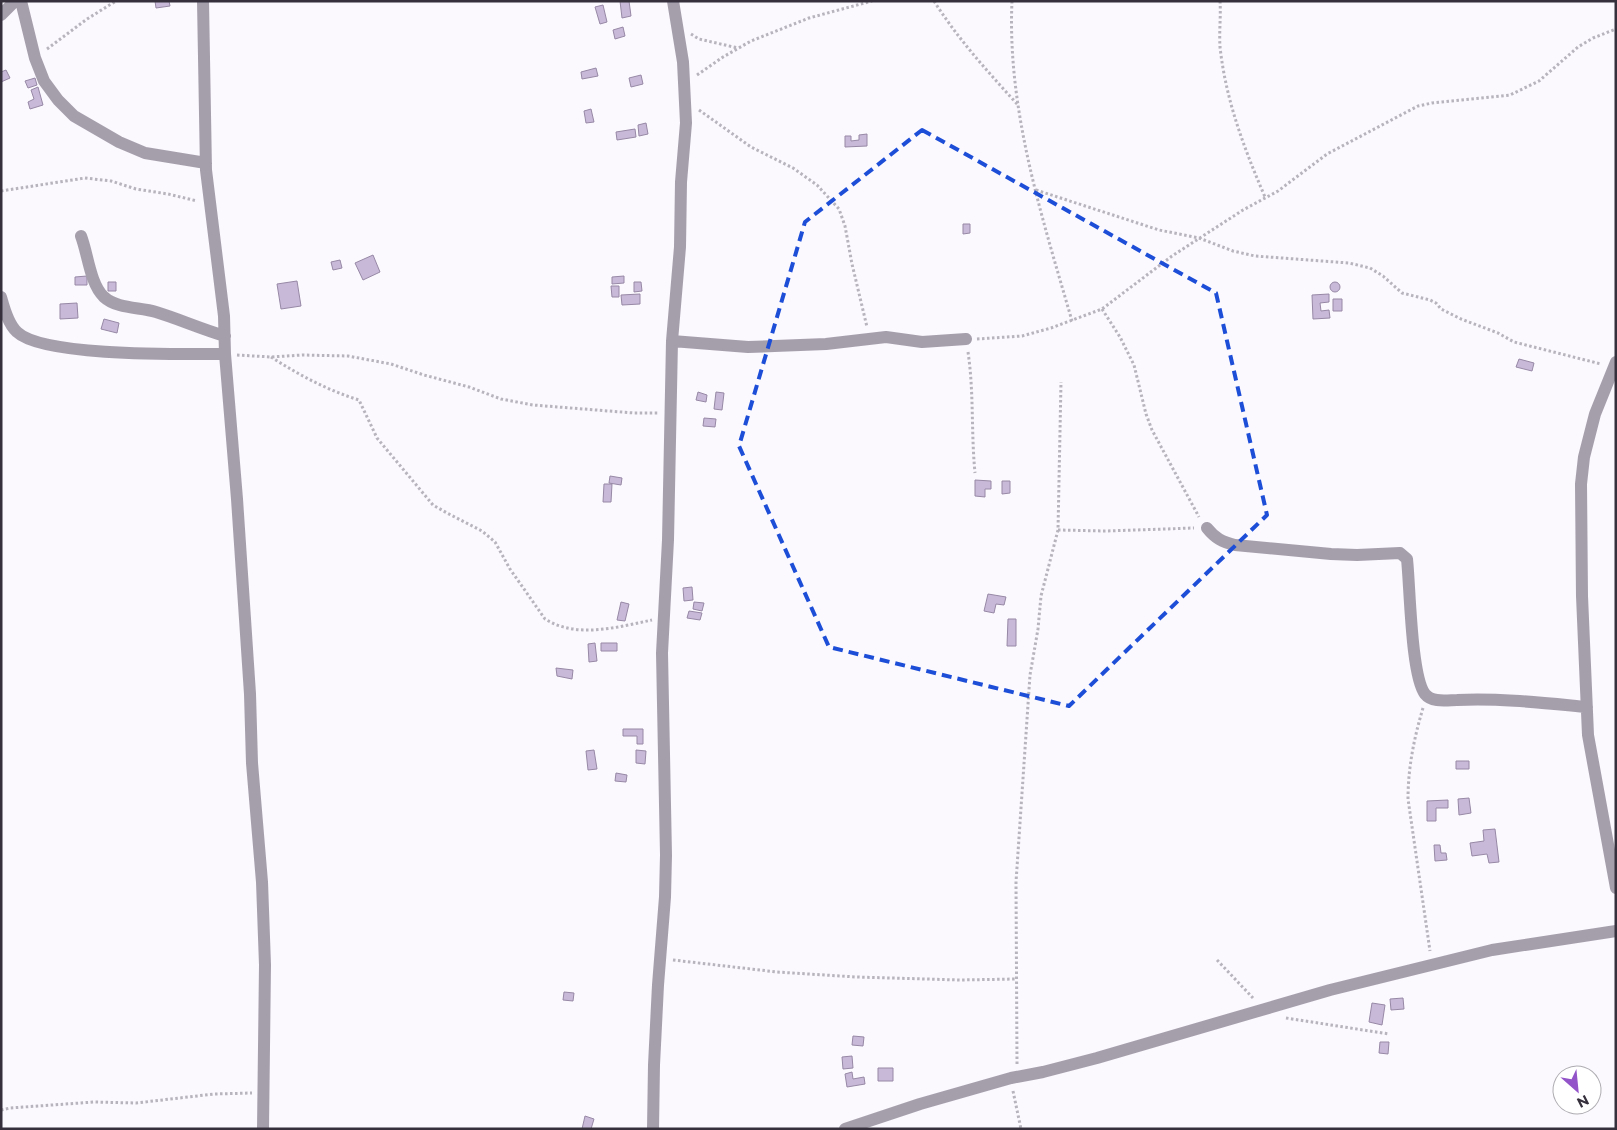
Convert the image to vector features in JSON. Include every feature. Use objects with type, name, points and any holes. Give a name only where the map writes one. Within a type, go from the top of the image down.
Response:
[{"type":"street","points":[[1,16],[15,1]]},
{"type":"street","points":[[21,1],[35,58],[44,81],[58,100],[74,116],[119,142],[145,153],[206,163]]},
{"type":"street","points":[[203,1],[206,163],[224,316],[225,354],[250,694],[252,763],[262,882],[265,965],[263,1129]]},
{"type":"street","points":[[654,1129],[654,1065],[666,855],[662,653],[665,618],[672,414],[672,341],[680,247],[681,182],[686,102],[681,47],[673,1]]},
{"type":"street","points":[[81,236],[87,250],[93,278],[105,298],[119,304],[155,311],[225,336]]},
{"type":"street","points":[[1,297],[6,322],[27,339],[62,347],[101,351],[225,354]]},
{"type":"street","points":[[672,341],[748,347],[826,344],[886,337],[922,342],[966,339]]},
{"type":"street","points":[[1615,365],[1595,414],[1584,457],[1581,484],[1582,596],[1588,735],[1616,888]]},
{"type":"street","points":[[1207,528],[1214,537],[1235,545],[1331,554],[1400,553],[1405,555],[1410,585],[1414,653],[1418,677],[1426,696],[1442,700],[1502,700],[1587,707]]},
{"type":"street","points":[[845,1129],[920,1104],[1014,1077],[1043,1072],[1097,1058],[1330,990],[1492,950],[1616,931]]},
{"type":"path","points":[[35,58],[87,19],[116,1]]},
{"type":"path","points":[[684,83],[738,48],[809,18],[872,1]]},
{"type":"path","points":[[934,1],[950,26],[977,60],[1018,105]]},
{"type":"path","points":[[1012,1],[1012,60],[1022,130],[1036,190],[1072,321]]},
{"type":"path","points":[[1220,1],[1220,46],[1234,118],[1243,146],[1265,198]]},
{"type":"path","points":[[675,21],[699,39],[738,48]]},
{"type":"path","points":[[975,473],[972,442],[972,375],[966,339],[1022,336],[1072,321],[1102,309],[1172,256],[1278,191],[1327,154],[1412,109],[1432,103],[1518,92],[1539,81],[1578,47],[1593,38],[1616,29]]},
{"type":"path","points":[[686,102],[751,147],[793,168],[816,185],[839,209],[845,226],[870,338]]},
{"type":"path","points":[[1,191],[85,178],[111,181],[136,189],[168,194],[211,205]]},
{"type":"path","points":[[1036,190],[1159,230],[1199,238],[1233,251],[1256,256],[1349,263],[1370,268],[1383,276],[1402,293],[1430,300],[1441,309],[1498,333],[1514,342],[1615,365]]},
{"type":"path","points":[[1102,309],[1120,337],[1134,365],[1146,414],[1152,430],[1188,498],[1207,528]]},
{"type":"path","points":[[225,354],[271,357],[302,355],[348,356],[391,364],[469,387],[502,399],[525,403],[634,413],[672,414]]},
{"type":"path","points":[[271,357],[321,386],[358,400],[377,438],[433,505],[482,531],[495,542],[505,561],[545,619],[553,624],[572,628],[600,630],[665,618]]},
{"type":"path","points":[[1021,1129],[1013,1093],[1016,882],[1030,675],[1038,629],[1041,596],[1058,530],[1061,382]]},
{"type":"path","points":[[1058,530],[1105,531],[1207,528]]},
{"type":"path","points":[[1426,696],[1415,736],[1408,778],[1408,799],[1432,964]]},
{"type":"path","points":[[660,959],[777,972],[960,980],[1016,979]]},
{"type":"path","points":[[1217,960],[1263,1009],[1280,1017],[1389,1034]]},
{"type":"path","points":[[1,1110],[94,1102],[136,1103],[214,1094],[262,1093]]},
{"type":"highlighted area","points":[[922,130],[1216,293],[1267,515],[1069,706],[829,647],[739,446],[805,222]]},
{"type":"building","points":[[155,1],[169,1],[170,6],[156,8]]},
{"type":"building","points":[[620,1],[629,1],[631,16],[622,18]]},
{"type":"building","points":[[603,5],[607,22],[600,24],[595,7]]},
{"type":"building","points":[[623,27],[625,36],[615,39],[613,30]]},
{"type":"building","points":[[596,68],[598,76],[582,79],[581,72]]},
{"type":"building","points":[[6,70],[10,78],[1,82],[1,72]]},
{"type":"building","points":[[641,75],[643,84],[631,87],[629,78]]},
{"type":"building","points":[[35,78],[37,85],[28,88],[25,81]]},
{"type":"building","points":[[38,87],[43,105],[30,109],[28,102],[34,99],[31,90]]},
{"type":"building","points":[[591,109],[594,122],[586,123],[584,111]]},
{"type":"building","points":[[646,123],[648,134],[639,136],[638,125]]},
{"type":"building","points":[[635,129],[636,137],[617,140],[616,132]]},
{"type":"building","points":[[867,134],[867,146],[845,147],[845,136],[851,136],[851,141],[859,140],[859,135]]},
{"type":"building","points":[[963,224],[970,224],[970,233],[963,234]]},
{"type":"building","points":[[373,255],[380,272],[363,280],[355,263]]},
{"type":"building","points":[[340,260],[342,268],[333,270],[331,262]]},
{"type":"building","points":[[87,276],[87,285],[75,285],[75,277]]},
{"type":"building","points":[[624,276],[624,283],[612,284],[612,277]]},
{"type":"building","points":[[297,281],[301,306],[281,309],[277,284]]},
{"type":"building","points":[[108,282],[116,282],[116,291],[108,291]]},
{"type":"building","points":[[634,282],[641,282],[642,291],[634,292]]},
{"type":"building","points":[[1333,282],[1337,282],[1340,287],[1339,291],[1333,292],[1330,289],[1330,285]]},
{"type":"building","points":[[611,286],[619,286],[619,297],[612,297]]},
{"type":"building","points":[[640,294],[640,304],[622,305],[621,295]]},
{"type":"building","points":[[1329,294],[1329,302],[1320,303],[1321,311],[1329,310],[1330,318],[1313,319],[1312,295]]},
{"type":"building","points":[[1333,299],[1342,299],[1342,311],[1333,311]]},
{"type":"building","points":[[77,303],[78,318],[60,319],[60,304]]},
{"type":"building","points":[[104,319],[119,323],[117,333],[101,329]]},
{"type":"building","points":[[1519,359],[1534,363],[1532,371],[1516,367]]},
{"type":"building","points":[[698,392],[707,395],[706,402],[696,400]]},
{"type":"building","points":[[716,392],[724,393],[722,410],[714,409]]},
{"type":"building","points":[[704,418],[716,419],[715,427],[703,426]]},
{"type":"building","points":[[610,476],[622,478],[621,485],[609,483]]},
{"type":"building","points":[[975,480],[991,481],[991,489],[985,489],[985,497],[975,496]]},
{"type":"building","points":[[1002,481],[1010,481],[1010,493],[1002,494]]},
{"type":"building","points":[[604,484],[612,484],[611,502],[603,502]]},
{"type":"building","points":[[692,587],[693,600],[684,601],[683,588]]},
{"type":"building","points":[[988,594],[1006,597],[1004,605],[996,604],[994,613],[984,611]]},
{"type":"building","points":[[621,602],[629,604],[625,621],[617,620]]},
{"type":"building","points":[[694,602],[704,603],[702,611],[693,609]]},
{"type":"building","points":[[689,611],[702,613],[700,620],[687,618]]},
{"type":"building","points":[[1008,619],[1016,619],[1016,646],[1007,646]]},
{"type":"building","points":[[595,643],[597,661],[589,662],[588,644]]},
{"type":"building","points":[[601,643],[617,643],[617,651],[601,651]]},
{"type":"building","points":[[556,668],[573,670],[572,679],[557,676]]},
{"type":"building","points":[[623,729],[643,729],[643,744],[637,744],[637,736],[623,736]]},
{"type":"building","points":[[594,750],[597,769],[588,770],[586,751]]},
{"type":"building","points":[[636,750],[646,751],[645,764],[636,763]]},
{"type":"building","points":[[1456,761],[1469,761],[1469,769],[1456,769]]},
{"type":"building","points":[[616,773],[627,775],[626,782],[615,781]]},
{"type":"building","points":[[1469,798],[1471,813],[1459,815],[1458,799]]},
{"type":"building","points":[[1448,800],[1448,808],[1436,808],[1436,821],[1427,821],[1427,801]]},
{"type":"building","points":[[1495,829],[1499,862],[1489,863],[1487,854],[1472,856],[1470,843],[1484,841],[1483,830]]},
{"type":"building","points":[[1434,845],[1440,845],[1441,853],[1446,853],[1447,860],[1435,861]]},
{"type":"building","points":[[564,992],[574,993],[573,1001],[563,1000]]},
{"type":"building","points":[[1403,998],[1404,1009],[1391,1010],[1390,999]]},
{"type":"building","points":[[1372,1003],[1385,1005],[1382,1025],[1369,1022]]},
{"type":"building","points":[[853,1036],[864,1037],[863,1046],[852,1045]]},
{"type":"building","points":[[1380,1042],[1389,1042],[1388,1054],[1379,1053]]},
{"type":"building","points":[[852,1056],[853,1068],[843,1069],[842,1057]]},
{"type":"building","points":[[878,1068],[893,1068],[893,1081],[878,1081]]},
{"type":"building","points":[[852,1072],[853,1079],[864,1077],[865,1084],[847,1087],[845,1074]]},
{"type":"building","points":[[585,1116],[594,1119],[591,1129],[582,1129]]}]
